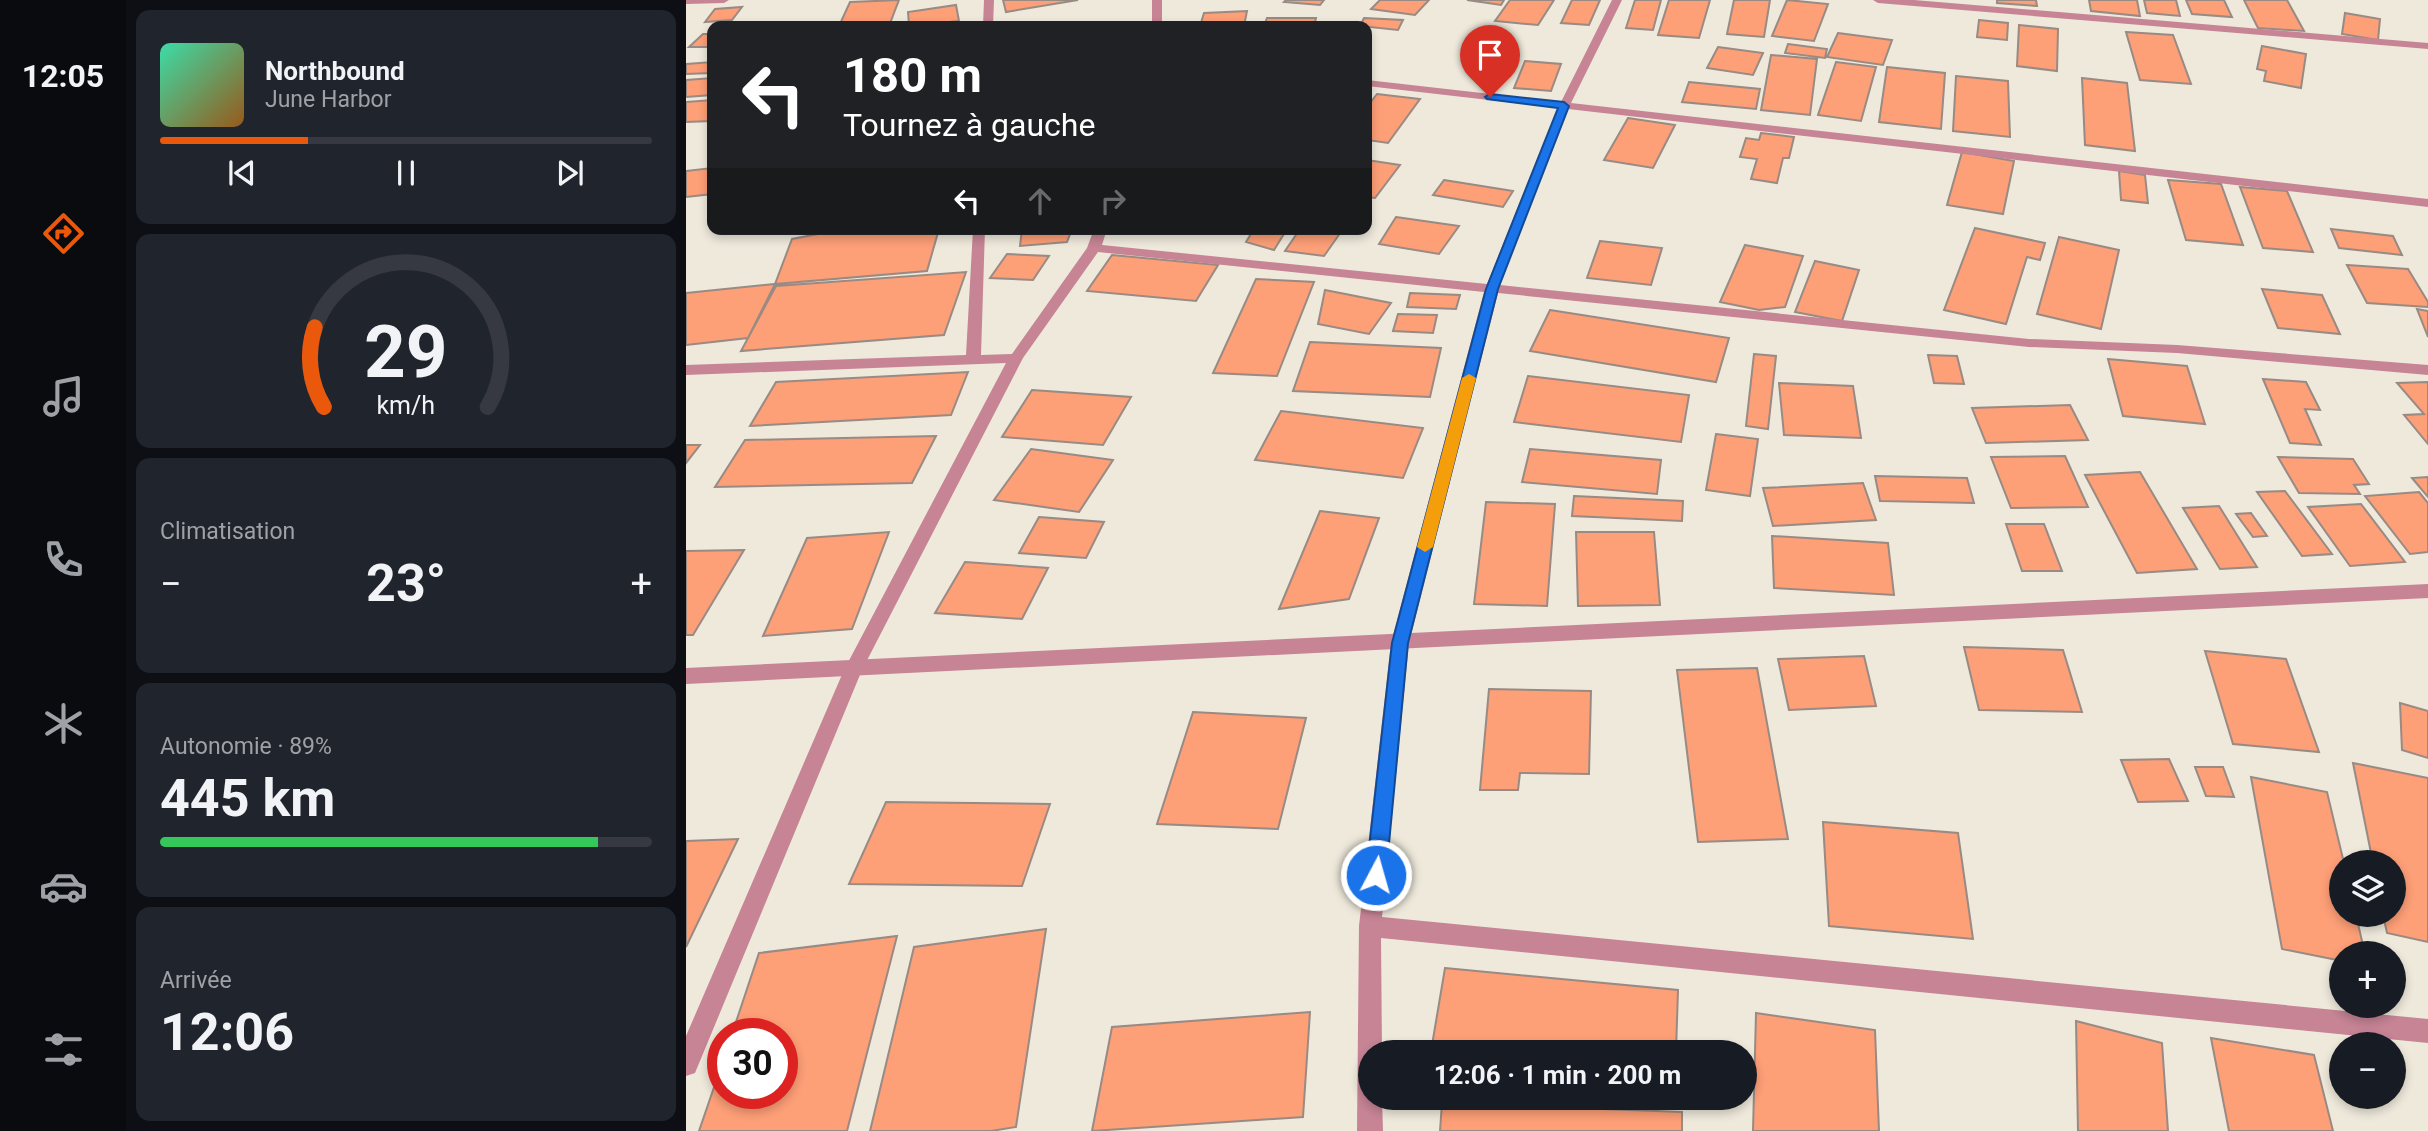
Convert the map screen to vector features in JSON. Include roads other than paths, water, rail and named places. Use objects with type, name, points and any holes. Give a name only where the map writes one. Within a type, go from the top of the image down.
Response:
[{"type":"street","points":[[686,1],[724,0]]},
{"type":"street","points":[[988,21],[989,0]]},
{"type":"street","points":[[1157,0],[1157,21]]},
{"type":"street","points":[[1370,1131],[1370,926],[1400,643],[1492,289],[1564,106],[1617,0]]},
{"type":"street","points":[[1878,0],[2428,46]]},
{"type":"street","points":[[695,9],[704,1]]},
{"type":"street","points":[[1372,84],[1796,129],[2428,203]]},
{"type":"street","points":[[973,359],[979,235]]},
{"type":"street","points":[[686,1064],[853,670],[1016,358],[1094,248],[1099,235]]},
{"type":"street","points":[[1094,248],[2029,343],[2177,349],[2428,370]]},
{"type":"street","points":[[686,370],[1016,358]]},
{"type":"street","points":[[686,676],[853,670],[2428,591]]},
{"type":"street","points":[[1370,926],[2428,1031]]}]
